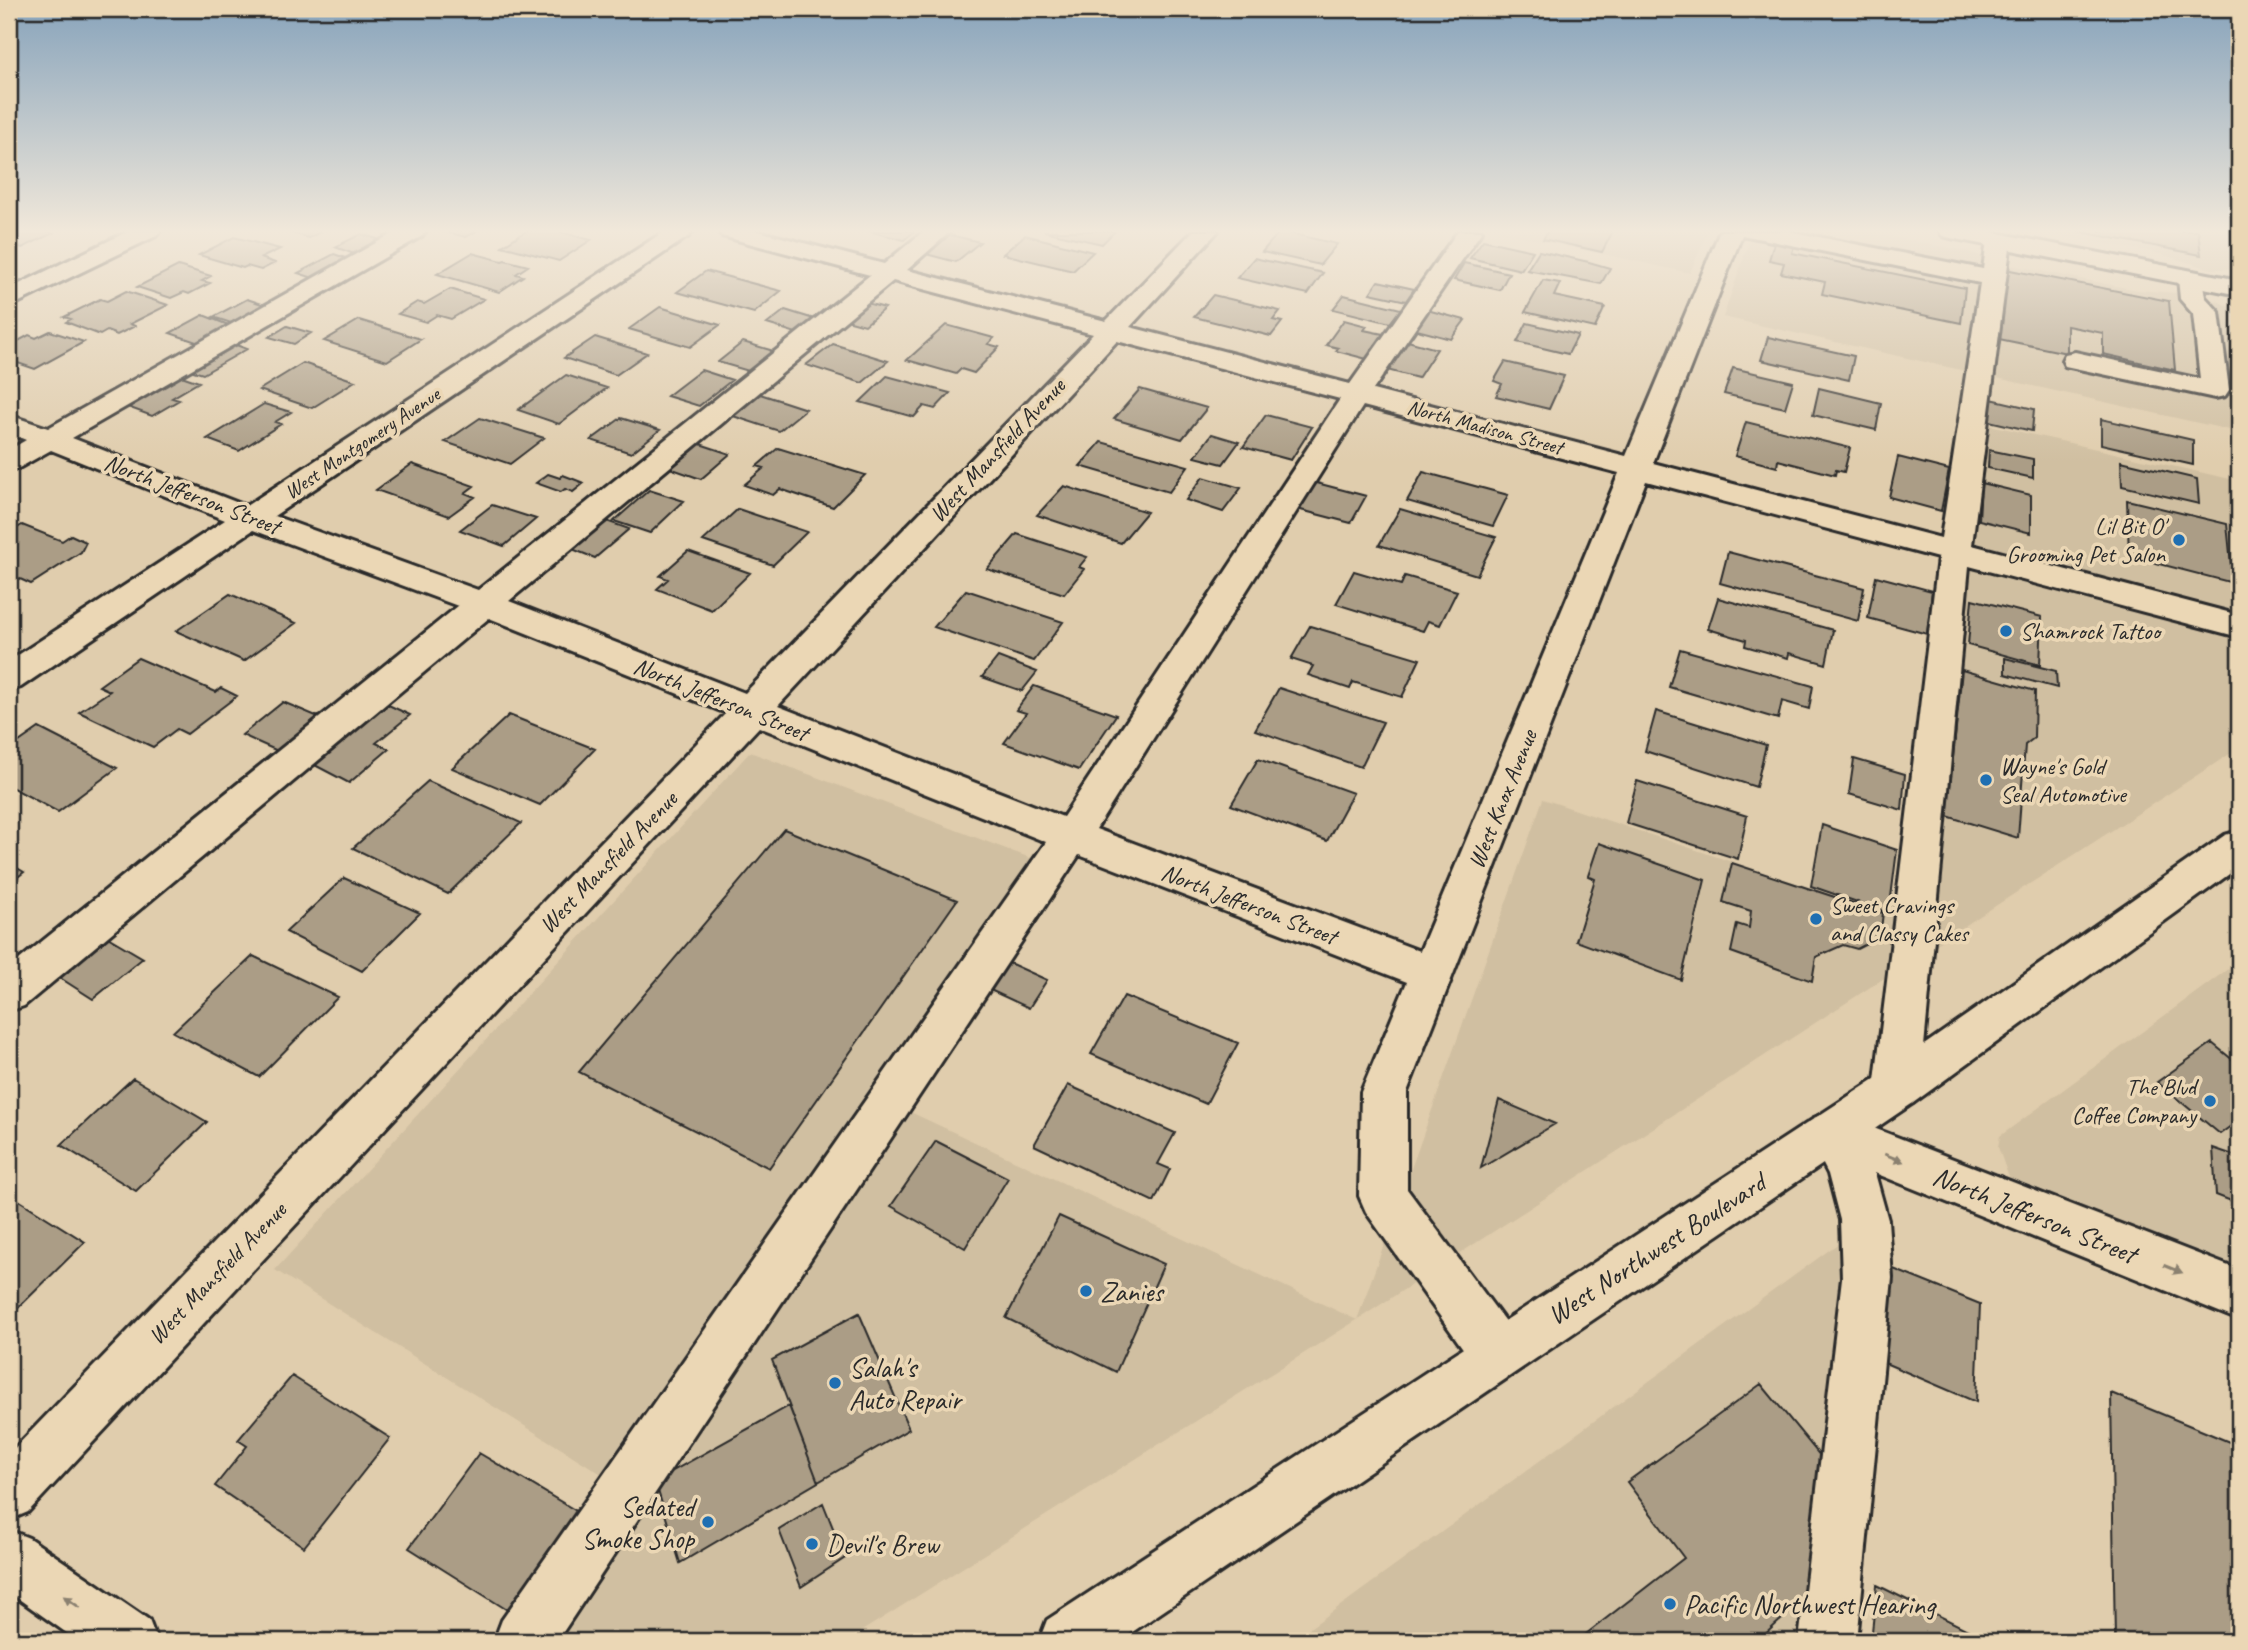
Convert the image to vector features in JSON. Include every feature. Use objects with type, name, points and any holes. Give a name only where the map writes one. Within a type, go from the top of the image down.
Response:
[{"type":"street","points":[[9,462],[279,308]]},
{"type":"street","name":"West Montgomery Avenue","points":[[9,678],[565,308]]},
{"type":"street","points":[[9,993],[844,308]]},
{"type":"street","name":"North Madison Street","points":[[1026,308],[2239,626]]},
{"type":"street","name":"West Mansfield Avenue","points":[[9,1493],[1131,308]]},
{"type":"street","points":[[523,1641],[1071,836],[1357,394],[1417,308]]},
{"type":"street","name":"West Knox Avenue","points":[[1497,1353],[1384,1195],[1384,1092],[1701,308]]},
{"type":"street","points":[[1897,1089],[1955,551],[1989,308]]},
{"type":"street","points":[[2075,360],[2215,390],[2226,380],[2206,312],[2202,308]]},
{"type":"street","name":"North Jefferson Street","points":[[9,423],[249,518],[484,604],[1071,836],[1433,974]]},
{"type":"street","name":"West Northwest Boulevard","points":[[1068,1641],[1897,1089],[2238,849]]},
{"type":"street","points":[[1828,1641],[1867,1278],[1864,1220],[1850,1167],[1830,1133]]},
{"type":"street","name":"North Jefferson Street","points":[[1830,1133],[2239,1295]]},
{"type":"street","points":[[9,1558],[128,1641]]},
{"type":"shaded area","points":[[1726,308],[2232,308],[2239,311],[2239,432],[1723,317]]},
{"type":"shaded area","points":[[1958,418],[2239,481],[2239,748],[1357,1320],[1543,799],[1898,917]]},
{"type":"shaded area","points":[[750,752],[1062,870],[906,1110],[1357,1320],[846,1641],[559,1641],[648,1503],[275,1270]]},
{"type":"shaded area","points":[[2239,961],[2239,1278],[2021,1190],[2008,1175],[1998,1147],[2000,1136]]},
{"type":"shaded area","points":[[1854,1232],[1806,1641],[1292,1641]]},
{"type":"building","points":[[82,308],[162,308],[130,324],[135,326],[117,335],[107,331],[100,335],[66,322],[71,319],[64,317]]},
{"type":"building","points":[[230,308],[259,308],[231,323],[213,317]]},
{"type":"building","points":[[408,308],[469,308],[451,319],[437,315],[426,322],[398,314]]},
{"type":"building","points":[[659,308],[720,325],[690,347],[629,329]]},
{"type":"building","points":[[736,308],[760,308],[754,313]]},
{"type":"building","points":[[856,308],[885,308],[865,325],[843,319]]},
{"type":"building","points":[[1202,308],[1267,308],[1280,311],[1273,320],[1282,322],[1271,336],[1194,317]]},
{"type":"building","points":[[1397,308],[1401,309],[1390,323],[1333,309]]},
{"type":"building","points":[[1527,308],[1605,308],[1595,328],[1525,312]]},
{"type":"building","points":[[1889,308],[1963,308],[1961,323]]},
{"type":"building","points":[[1997,308],[2170,308],[2175,370],[2103,354],[2103,333],[2067,326],[2067,353],[1994,338]]},
{"type":"building","points":[[785,310],[814,319],[796,333],[767,324]]},
{"type":"building","points":[[1427,310],[1465,320],[1451,339],[1413,329]]},
{"type":"building","points":[[203,315],[231,326],[199,343],[170,333]]},
{"type":"building","points":[[359,320],[421,339],[387,361],[324,341]]},
{"type":"building","points":[[1344,320],[1367,326],[1364,330],[1383,334],[1367,359],[1336,351],[1338,348],[1326,345]]},
{"type":"building","points":[[1527,323],[1578,335],[1568,354],[1517,342]]},
{"type":"building","points":[[946,325],[994,338],[988,344],[999,347],[974,373],[961,369],[956,374],[907,360]]},
{"type":"building","points":[[287,326],[311,333],[294,344],[269,337]]},
{"type":"building","points":[[50,331],[84,342],[35,369],[9,360],[9,352],[13,349],[9,346],[29,335],[36,338]]},
{"type":"building","points":[[595,337],[647,353],[616,375],[564,358]]},
{"type":"building","points":[[1768,337],[1854,356],[1849,380],[1761,360]]},
{"type":"building","points":[[1404,340],[1437,349],[1418,378],[1383,369]]},
{"type":"building","points":[[228,342],[247,349],[203,374],[183,368]]},
{"type":"building","points":[[743,342],[777,352],[752,372],[718,362]]},
{"type":"building","points":[[833,344],[888,361],[862,383],[806,365]]},
{"type":"building","points":[[1505,362],[1564,376],[1549,409],[1496,396],[1502,384],[1494,381]]},
{"type":"building","points":[[303,363],[355,381],[312,408],[259,390]]},
{"type":"building","points":[[1733,368],[1793,382],[1785,408],[1724,394]]},
{"type":"building","points":[[701,370],[732,380],[699,406],[667,396]]},
{"type":"building","points":[[173,373],[199,382],[172,398],[179,400],[152,416],[122,405]]},
{"type":"building","points":[[566,375],[607,388],[559,424],[518,410]]},
{"type":"building","points":[[887,376],[950,393],[935,409],[924,406],[914,417],[860,402]]},
{"type":"building","points":[[1819,388],[1881,403],[1876,430],[1813,415]]},
{"type":"building","points":[[1140,389],[1207,408],[1182,439],[1114,419]]},
{"type":"building","points":[[757,393],[806,409],[779,431],[730,415]]},
{"type":"building","points":[[1991,399],[2034,409],[2032,431],[1989,421]]},
{"type":"building","points":[[264,404],[291,412],[275,422],[281,424],[239,451],[207,439]]},
{"type":"building","points":[[1266,415],[1312,427],[1291,460],[1243,447]]},
{"type":"building","points":[[480,418],[544,438],[510,464],[445,442]]},
{"type":"building","points":[[621,418],[660,430],[631,453],[591,440]]},
{"type":"building","points":[[2101,419],[2193,440],[2193,465],[2101,444]]},
{"type":"building","points":[[1746,422],[1850,448],[1844,472],[1836,470],[1835,475],[1778,460],[1777,467],[1735,456]]},
{"type":"building","points":[[1212,434],[1239,442],[1223,464],[1195,457]]},
{"type":"building","points":[[694,442],[730,454],[701,479],[664,466]]},
{"type":"building","points":[[1101,442],[1188,466],[1169,492],[1080,466]]},
{"type":"building","points":[[778,448],[865,475],[833,507],[780,489],[773,495],[744,485],[764,468],[757,466]]},
{"type":"building","points":[[1989,450],[2033,459],[2033,478],[1988,468]]},
{"type":"building","points":[[1898,457],[1949,470],[1941,511],[1889,497]]},
{"type":"building","points":[[2121,461],[2197,479],[2199,504],[2122,486]]},
{"type":"building","points":[[412,464],[474,486],[465,493],[475,497],[449,516],[376,490]]},
{"type":"building","points":[[1423,472],[1508,495],[1493,526],[1407,501]]},
{"type":"building","points":[[548,474],[560,478],[563,475],[584,483],[573,492],[565,489],[561,492],[536,483]]},
{"type":"building","points":[[1203,477],[1241,488],[1223,512],[1186,500]]},
{"type":"building","points":[[1313,482],[1366,496],[1351,523],[1297,509]]},
{"type":"building","points":[[1981,483],[2031,495],[2031,533],[1979,520]]},
{"type":"building","points":[[1064,486],[1147,512],[1121,543],[1037,515]]},
{"type":"building","points":[[649,490],[684,501],[650,533],[614,521]]},
{"type":"building","name":"Lil Bit O' Grooming Pet Salon","points":[[2127,500],[2227,524],[2233,583],[2129,556]]},
{"type":"building","points":[[492,505],[536,519],[504,546],[460,530]]},
{"type":"building","points":[[738,509],[807,532],[773,565],[703,541]]},
{"type":"building","points":[[1400,509],[1496,537],[1477,575],[1379,545]]},
{"type":"building","points":[[601,519],[629,529],[595,558],[567,547]]},
{"type":"building","points":[[22,525],[62,541],[71,535],[86,542],[81,552],[31,584],[9,574],[9,533]]},
{"type":"building","points":[[1017,534],[1087,557],[1079,567],[1084,569],[1064,594],[987,569]]},
{"type":"building","points":[[688,551],[750,573],[712,610],[657,589],[668,579],[660,576]]},
{"type":"building","points":[[1728,552],[1864,588],[1858,621],[1720,583]]},
{"type":"building","points":[[1354,571],[1401,585],[1405,576],[1457,591],[1440,625],[1428,621],[1423,631],[1336,604]]},
{"type":"building","points":[[1876,576],[1932,591],[1927,634],[1868,618]]},
{"type":"building","points":[[966,590],[1063,622],[1034,661],[934,627]]},
{"type":"building","points":[[230,594],[296,623],[244,661],[176,631]]},
{"type":"building","points":[[1718,598],[1833,630],[1826,664],[1789,653],[1788,658],[1745,646],[1746,640],[1708,629]]},
{"type":"building","name":"Shamrock Tattoo","points":[[1972,599],[2042,617],[2040,665],[1968,645]]},
{"type":"building","points":[[1310,626],[1420,659],[1402,697],[1353,682],[1350,689],[1308,675],[1313,666],[1291,659]]},
{"type":"building","points":[[1680,649],[1813,686],[1809,709],[1782,701],[1778,719],[1669,687]]},
{"type":"building","points":[[998,657],[1037,672],[1022,691],[982,677]]},
{"type":"building","points":[[138,658],[216,692],[221,688],[237,696],[187,734],[177,729],[153,747],[79,712],[110,691],[99,686]]},
{"type":"building","points":[[2005,658],[2056,671],[2057,688],[2005,674]]},
{"type":"building","name":"Wayne's Gold Seal Automotive","points":[[1962,670],[2035,691],[2034,738],[2025,745],[2018,838],[1947,816]]},
{"type":"building","points":[[1034,686],[1116,715],[1079,770],[1004,743],[1026,713],[1016,710]]},
{"type":"building","points":[[1279,688],[1383,722],[1361,767],[1255,730]]},
{"type":"building","points":[[283,702],[321,718],[280,752],[242,735]]},
{"type":"building","points":[[382,702],[410,715],[376,743],[389,749],[349,783],[307,761]]},
{"type":"building","points":[[1656,711],[1766,745],[1756,787],[1645,751]]},
{"type":"building","points":[[509,715],[595,749],[540,805],[452,768]]},
{"type":"building","points":[[39,728],[117,768],[58,812],[9,786],[9,749]]},
{"type":"building","points":[[1258,759],[1353,793],[1327,841],[1231,805]]},
{"type":"building","points":[[1854,759],[1905,774],[1902,810],[1849,794]]},
{"type":"building","points":[[428,781],[521,823],[448,894],[353,848]]},
{"type":"building","points":[[1637,781],[1747,816],[1738,859],[1626,823]]},
{"type":"building","points":[[1822,825],[1897,850],[1889,913],[1811,886]]},
{"type":"building","points":[[784,829],[957,900],[769,1168],[579,1072]]},
{"type":"building","points":[[1599,843],[1705,880],[1681,980],[1576,941],[1595,879],[1588,876]]},
{"type":"building","points":[[9,863],[24,872],[9,884]]},
{"type":"building","name":"Sweet Cravings and Classy Cakes","points":[[1732,863],[1883,913],[1880,937],[1857,949],[1843,945],[1816,957],[1812,981],[1731,952],[1737,924],[1749,928],[1751,911],[1723,902]]},
{"type":"building","points":[[344,878],[420,913],[362,971],[286,932]]},
{"type":"building","points":[[106,936],[143,958],[93,999],[57,976]]},
{"type":"building","points":[[253,956],[338,997],[259,1077],[173,1032]]},
{"type":"building","points":[[1007,962],[1047,980],[1029,1008],[988,989]]},
{"type":"building","points":[[1124,996],[1238,1043],[1206,1104],[1091,1054]]},
{"type":"building","name":"The Blvd Coffee Company","points":[[2212,1043],[2239,1065],[2239,1120],[2220,1134],[2157,1082]]},
{"type":"building","points":[[133,1078],[207,1122],[136,1191],[61,1145]]},
{"type":"building","points":[[1068,1085],[1175,1133],[1158,1164],[1170,1169],[1154,1202],[1034,1145]]},
{"type":"building","points":[[1499,1100],[1555,1124],[1481,1168]]},
{"type":"building","points":[[936,1141],[1008,1178],[965,1248],[891,1206]]},
{"type":"building","points":[[2213,1148],[2239,1157],[2239,1204],[2216,1195]]},
{"type":"building","points":[[9,1194],[85,1242],[9,1317]]},
{"type":"building","name":"Zanies","points":[[1059,1216],[1164,1264],[1116,1372],[1006,1318]]},
{"type":"building","points":[[1886,1266],[1980,1304],[1976,1402],[1878,1360]]},
{"type":"building","name":"Salah's Auto Repair","points":[[859,1313],[909,1429],[818,1482],[772,1360]]},
{"type":"building","points":[[292,1376],[390,1438],[304,1547],[215,1486],[247,1446],[238,1440]]},
{"type":"building","points":[[1761,1384],[1822,1458],[1816,1588],[1761,1638],[1764,1641],[1577,1641],[1684,1558],[1627,1482]]},
{"type":"building","points":[[2111,1393],[2239,1446],[2239,1641],[2115,1641]]},
{"type":"building","name":"Sedated Smoke Shop","points":[[789,1406],[818,1482],[680,1563],[655,1481]]},
{"type":"building","points":[[479,1453],[578,1512],[512,1613],[409,1548]]},
{"type":"building","name":"Devil's Brew","points":[[823,1503],[845,1558],[801,1587],[779,1530]]},
{"type":"building","points":[[1877,1585],[1970,1631],[1969,1641],[1871,1641]]},
{"type":"place","name":"Lil Bit O' Grooming Pet Salon","points":[[2179,540]]},
{"type":"place","name":"Shamrock Tattoo","points":[[2006,631]]},
{"type":"place","name":"Wayne's Gold Seal Automotive","points":[[1986,780]]},
{"type":"place","name":"Sweet Cravings and Classy Cakes","points":[[1816,919]]},
{"type":"place","name":"The Blvd Coffee Company","points":[[2210,1101]]},
{"type":"place","name":"Zanies","points":[[1086,1291]]},
{"type":"place","name":"Salah's Auto Repair","points":[[835,1383]]},
{"type":"place","name":"Sedated Smoke Shop","points":[[708,1522]]},
{"type":"place","name":"Devil's Brew","points":[[812,1544]]},
{"type":"place","name":"Pacific Northwest Hearing","points":[[1670,1604]]}]
